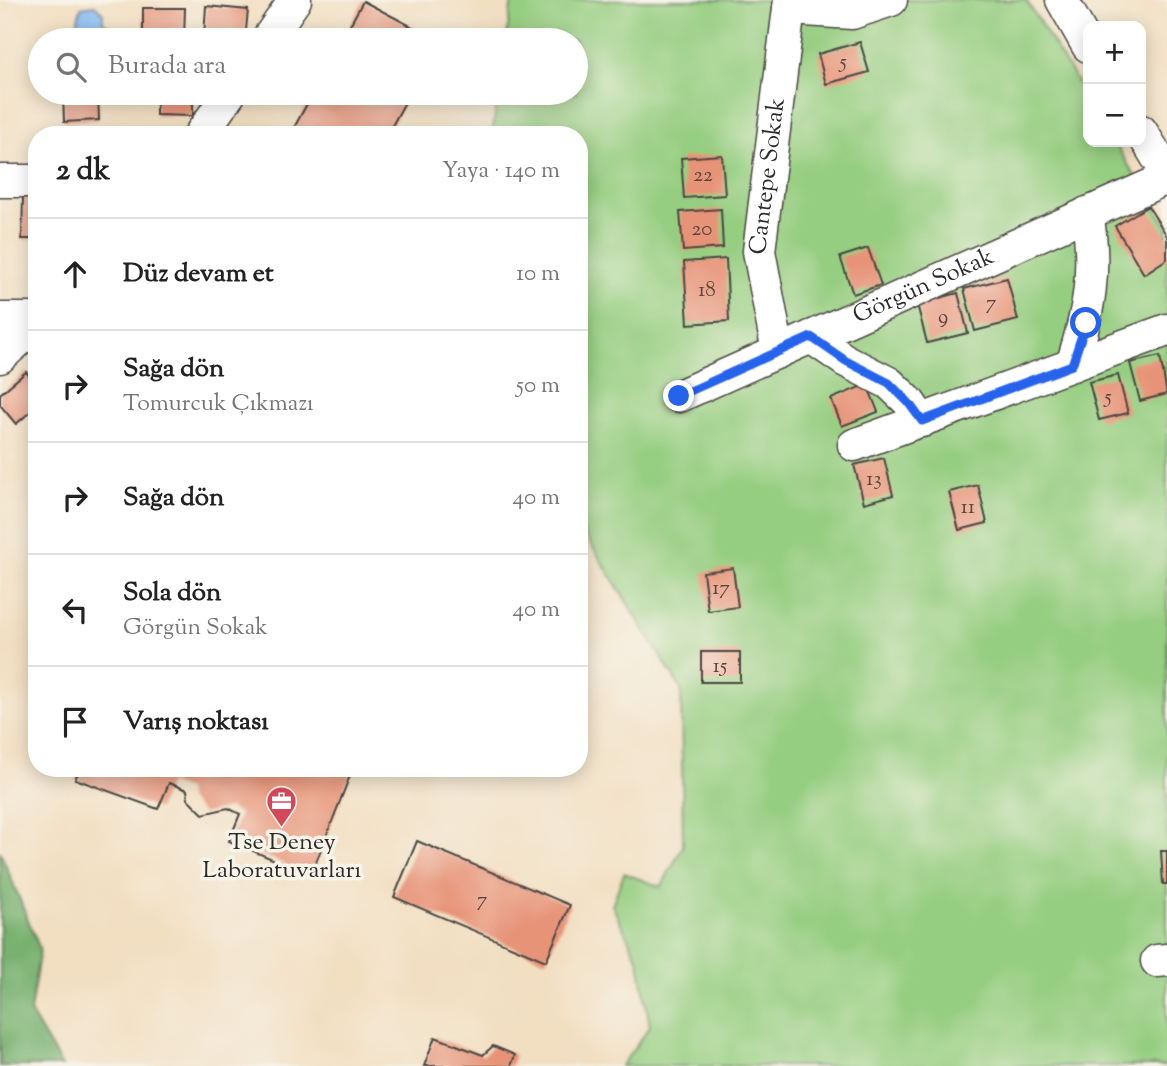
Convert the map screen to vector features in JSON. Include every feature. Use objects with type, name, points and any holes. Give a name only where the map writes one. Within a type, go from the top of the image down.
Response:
[{"type":"street","points":[[275,28],[295,0]]},
{"type":"street","points":[[790,5],[852,13],[891,0]]},
{"type":"street","points":[[1062,0],[1083,37]]},
{"type":"street","name":"Cantepe Sokak","points":[[778,352],[760,251],[790,5]]},
{"type":"street","points":[[206,126],[221,105]]},
{"type":"street","points":[[1146,139],[1167,175]]},
{"type":"street","name":"Görgün Sokak","points":[[679,396],[1167,175]]},
{"type":"street","points":[[0,181],[28,181]]},
{"type":"street","points":[[1072,365],[1086,323],[1091,283],[1093,242],[1087,213]]},
{"type":"street","points":[[0,319],[28,321]]},
{"type":"street","points":[[0,357],[28,330]]},
{"type":"street","points":[[854,446],[1167,330]]},
{"type":"street","points":[[811,337],[846,361],[889,383],[922,421]]},
{"type":"green space","points":[[512,0],[1026,0],[1083,92],[1083,147],[1117,147],[1167,227],[1167,1066],[621,1066],[650,1027],[639,961],[612,905],[624,873],[661,887],[683,846],[681,689],[588,539],[588,126],[493,126],[496,105],[588,105],[588,28],[508,28]]},
{"type":"green space","points":[[0,851],[40,949],[30,1012],[62,1066],[0,1066]]},
{"type":"water","points":[[95,5],[103,13],[103,22],[112,28],[78,28],[81,7]]},
{"type":"building","points":[[363,1],[414,28],[348,28]]},
{"type":"building","points":[[206,6],[248,10],[246,28],[205,28]]},
{"type":"building","points":[[143,8],[185,8],[184,28],[143,28]]},
{"type":"building","points":[[860,42],[869,72],[826,84],[818,54]]},
{"type":"building","points":[[63,105],[98,105],[99,120],[64,122]]},
{"type":"building","points":[[156,105],[193,105],[193,116],[156,115]]},
{"type":"building","points":[[306,105],[403,105],[392,126],[295,126]]},
{"type":"building","points":[[722,155],[725,195],[684,198],[681,158]]},
{"type":"building","points":[[23,197],[28,197],[28,239],[22,239]]},
{"type":"building","points":[[1148,206],[1167,236],[1167,259],[1144,274],[1115,226]]},
{"type":"building","points":[[721,209],[723,248],[683,251],[680,212]]},
{"type":"building","points":[[868,248],[881,285],[853,294],[840,257]]},
{"type":"building","points":[[726,259],[729,321],[688,324],[684,262]]},
{"type":"building","points":[[1007,278],[1018,320],[975,331],[964,289]]},
{"type":"building","points":[[958,293],[968,333],[927,343],[917,304]]},
{"type":"building","points":[[1160,356],[1167,394],[1140,401],[1130,363]]},
{"type":"building","points":[[26,372],[28,414],[16,424],[0,405],[0,394]]},
{"type":"building","points":[[1118,375],[1128,413],[1099,420],[1089,382]]},
{"type":"building","points":[[867,384],[878,412],[842,426],[831,399]]},
{"type":"building","points":[[884,458],[893,495],[864,503],[854,465]]},
{"type":"building","points":[[978,485],[987,523],[959,530],[949,492]]},
{"type":"building","points":[[733,568],[738,607],[708,611],[703,572]]},
{"type":"building","points":[[701,652],[740,652],[740,682],[701,682]]},
{"type":"building","name":"Tse Deney Laboratuvarları","points":[[349,777],[311,875],[229,841],[240,814],[228,808],[203,814],[188,799],[187,790],[169,783],[158,809],[75,779]]},
{"type":"building","points":[[417,841],[570,905],[546,961],[394,897]]},
{"type":"building","points":[[1161,851],[1167,851],[1167,884],[1163,884]]},
{"type":"building","points":[[435,1037],[483,1055],[493,1046],[515,1055],[511,1066],[424,1066]]},
{"type":"place","name":"Tse Deney Laboratuvarları","points":[[282,828]]},
{"type":"route","points":[[679,396],[811,337],[846,361],[889,383],[922,421],[1072,365],[1086,323]]}]
